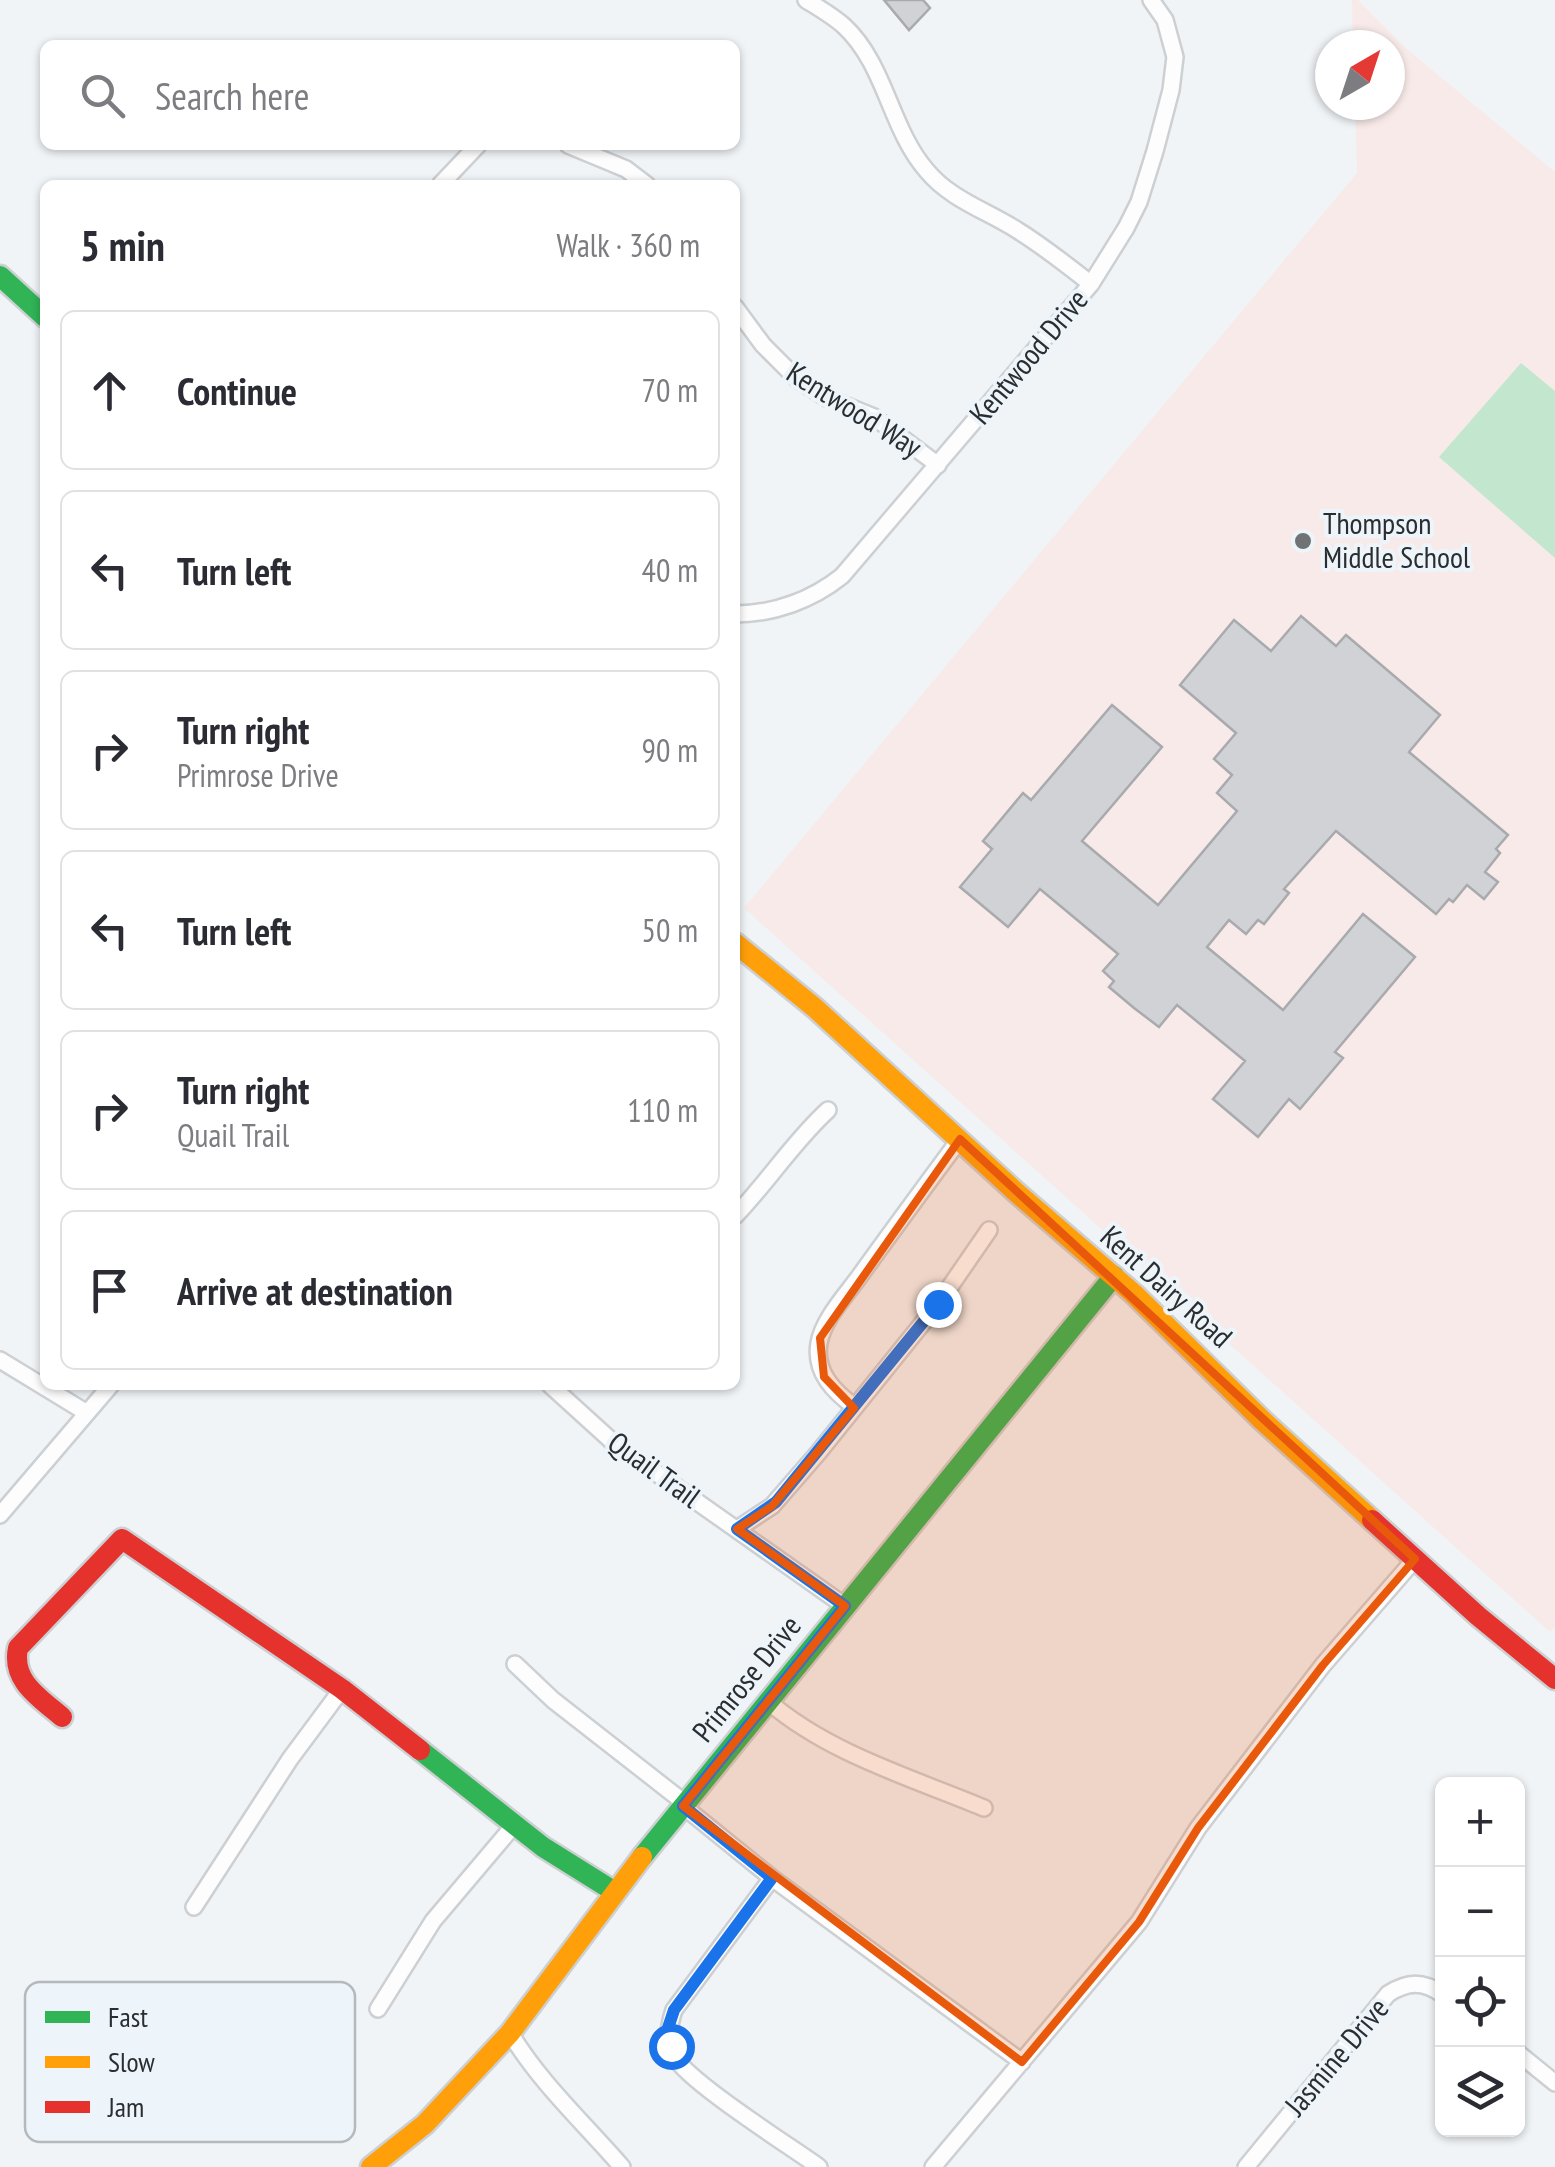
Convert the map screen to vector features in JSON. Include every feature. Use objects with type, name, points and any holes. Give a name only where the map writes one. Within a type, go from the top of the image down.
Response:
[{"type":"street","points":[[806,0],[834,18],[854,38],[874,70],[908,146],[929,174],[945,188],[1049,251],[1091,284]]},
{"type":"street","name":"Kentwood Drive","points":[[740,614],[767,611],[825,589],[856,562],[1091,284],[1139,202],[1171,90],[1175,57],[1165,20],[1150,0]]},
{"type":"street","points":[[445,180],[473,150]]},
{"type":"street","points":[[580,150],[626,169],[640,180]]},
{"type":"street","points":[[0,276],[40,312]]},
{"type":"street","name":"Kentwood Way","points":[[740,313],[763,346],[798,379],[827,398],[874,417],[938,465]]},
{"type":"street","name":"Kent Dairy Road","points":[[740,947],[815,1008],[1114,1276],[1262,1420],[1478,1616],[1554,1675]]},
{"type":"street","points":[[740,1211],[806,1130],[828,1110]]},
{"type":"street","points":[[854,1407],[824,1377],[818,1358],[820,1338],[840,1304],[960,1139]]},
{"type":"street","points":[[737,1529],[772,1506],[938,1304],[989,1230]]},
{"type":"street","name":"Primrose Drive","points":[[370,2167],[436,2114],[510,2034],[683,1806],[1114,1276]]},
{"type":"street","points":[[0,1360],[40,1384]]},
{"type":"street","points":[[50,1390],[88,1413]]},
{"type":"street","points":[[0,1515],[107,1390]]},
{"type":"street","name":"Quail Trail","points":[[556,1390],[615,1444],[845,1606]]},
{"type":"street","points":[[62,1717],[18,1676],[13,1660],[18,1648],[122,1540],[342,1689],[543,1847],[615,1892]]},
{"type":"street","points":[[933,2167],[1139,1922],[1198,1828],[1323,1664],[1415,1559]]},
{"type":"street","points":[[515,1664],[553,1700],[772,1878],[1022,2062]]},
{"type":"street","points":[[194,1908],[290,1759],[342,1689]]},
{"type":"street","points":[[769,1702],[788,1718],[860,1757],[984,1808]]},
{"type":"street","points":[[378,2009],[433,1921],[515,1824]]},
{"type":"street","points":[[772,1878],[674,2010],[668,2028],[679,2062],[819,2167]]},
{"type":"street","name":"Jasmine Drive","points":[[1248,2166],[1388,1994],[1414,1983],[1435,1989]]},
{"type":"street","points":[[510,2034],[574,2119],[622,2167]]},
{"type":"street","points":[[1525,2059],[1555,2083]]},
{"type":"highlighted area","points":[[960,1139],[1415,1559],[1323,1665],[1198,1828],[1139,1922],[1022,2062],[683,1806],[845,1606],[737,1529],[772,1506],[854,1408],[824,1377],[820,1338]]},
{"type":"shaded area","name":"Thompson Middle School","points":[[1352,0],[1358,0],[1388,30],[1353,30]]},
{"type":"shaded area","name":"Thompson Middle School","points":[[1405,47],[1555,172],[1555,1627],[1550,1632],[744,908],[1357,173],[1355,120],[1405,120]]},
{"type":"green space","points":[[1521,363],[1555,391],[1555,558],[1439,457]]},
{"type":"building","points":[[884,0],[923,0],[930,8],[909,30]]},
{"type":"building","points":[[1301,616],[1336,646],[1346,635],[1440,715],[1409,752],[1508,835],[1485,872],[1498,882],[1484,899],[1467,885],[1436,914],[1336,831],[1284,889],[1289,893],[1264,924],[1258,920],[1246,934],[1229,920],[1207,947],[1283,1010],[1363,914],[1415,957],[1335,1052],[1343,1058],[1300,1109],[1289,1099],[1258,1137],[1213,1099],[1245,1061],[1177,1005],[1159,1027],[1109,987],[1114,981],[1103,971],[1118,954],[1040,889],[1008,927],[960,887],[992,849],[983,841],[1023,793],[1031,800],[1112,705],[1162,747],[1082,841],[1158,905],[1237,811],[1217,793],[1232,775],[1214,759],[1236,733],[1180,685],[1234,620],[1271,651]]},
{"type":"traffic: fast","points":[[0,276],[40,312]]},
{"type":"traffic: fast","points":[[642,1857],[1114,1276]]},
{"type":"traffic: fast","points":[[420,1750],[543,1847],[615,1892]]},
{"type":"traffic: slow","points":[[740,947],[815,1008],[1133,1293],[1262,1420],[1372,1520]]},
{"type":"traffic: slow","points":[[371,2167],[425,2124],[510,2033],[642,1857]]},
{"type":"traffic: jam","points":[[1372,1520],[1555,1679]]},
{"type":"traffic: jam","points":[[62,1717],[23,1679],[18,1648],[122,1539],[342,1689],[420,1750]]},
{"type":"place","name":"Thompson Middle School","points":[[1303,541]]},
{"type":"route","points":[[671,2046],[668,2028],[674,2010],[772,1878],[683,1806],[845,1606],[737,1529],[776,1502],[938,1304]]}]
